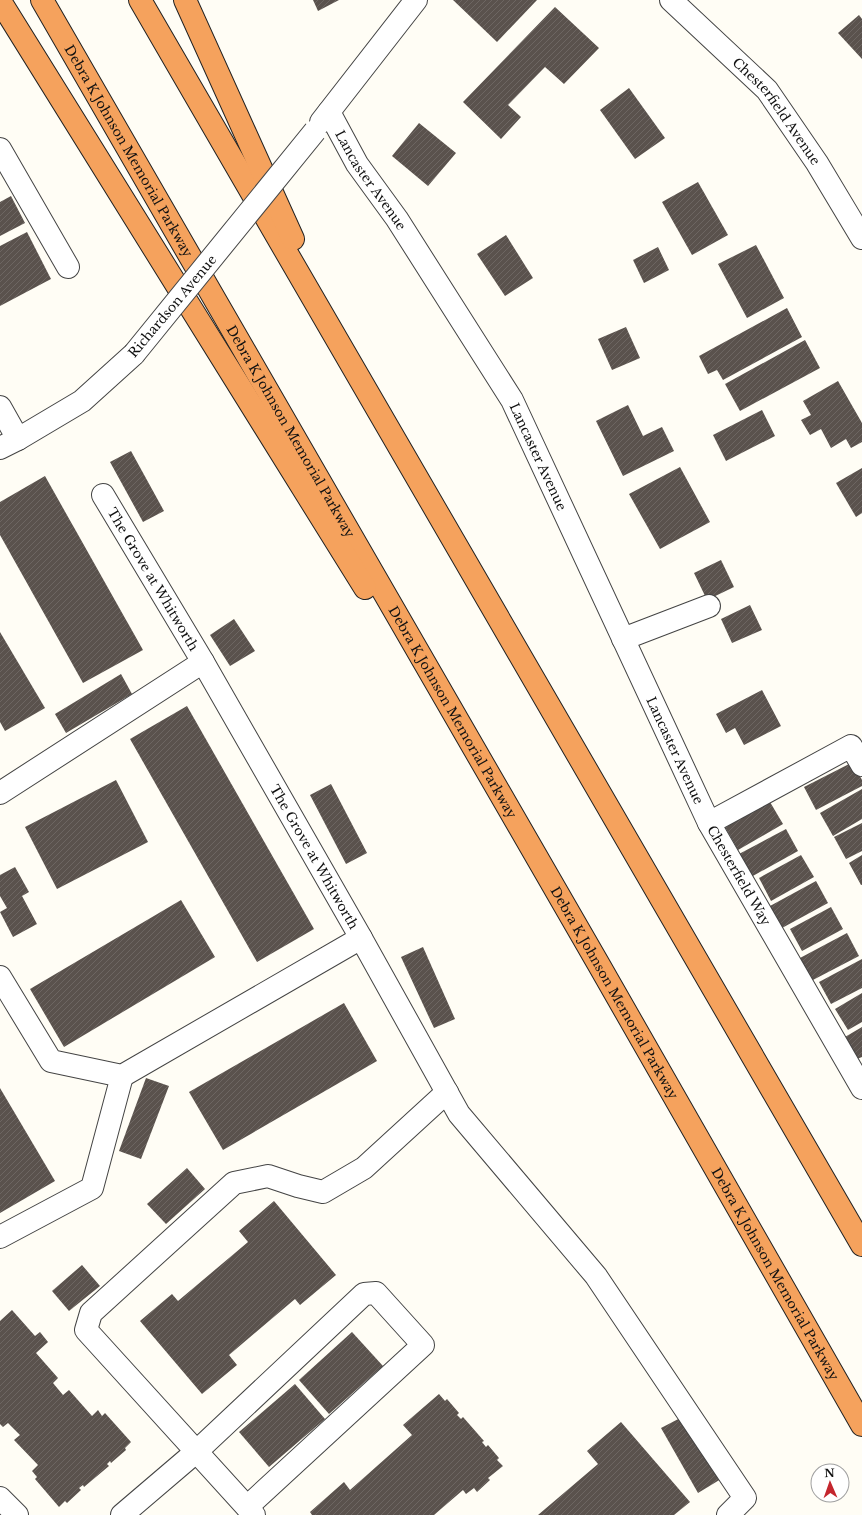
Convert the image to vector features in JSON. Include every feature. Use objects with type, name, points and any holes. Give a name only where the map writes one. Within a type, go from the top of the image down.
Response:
[{"type":"highway","name":"Debra K Johnson Memorial Parkway","points":[[42,0],[600,965],[862,1425]]},
{"type":"highway","points":[[140,0],[862,1245]]},
{"type":"highway","points":[[185,0],[344,352]]},
{"type":"highway","points":[[2,7],[600,965]]},
{"type":"street","name":"Richardson Avenue","points":[[9,443],[82,401],[134,354],[315,131],[416,0]]},
{"type":"street","name":"Chesterfield Avenue","points":[[671,0],[767,90],[817,163],[862,238]]},
{"type":"street","name":"Lancaster Avenue","points":[[329,112],[357,164],[397,219],[512,400],[709,823]]},
{"type":"street","points":[[0,149],[68,267]]},
{"type":"street","points":[[0,406],[9,443]]},
{"type":"street","name":"The Grove at Whitworth","points":[[104,495],[203,662],[361,938],[122,1076]]},
{"type":"street","points":[[623,639],[709,606]]},
{"type":"street","name":"The Grove at Whitworth","points":[[0,793],[203,662]]},
{"type":"street","name":"Chesterfield Way","points":[[862,765],[851,746],[709,823],[862,1088]]},
{"type":"street","points":[[361,938],[459,1114],[596,1276],[745,1498],[728,1515]]},
{"type":"street","points":[[0,976],[51,1061],[122,1076],[92,1188],[0,1237]]},
{"type":"street","points":[[122,1515],[197,1451],[364,1294],[376,1293],[423,1345],[251,1511],[197,1451],[86,1330],[91,1313],[234,1183],[268,1176],[298,1186],[323,1192],[364,1168],[447,1092]]},
{"type":"street","points":[[0,1498],[16,1515]]},
{"type":"building","points":[[313,0],[339,0],[318,11]]},
{"type":"building","points":[[453,0],[537,0],[497,42]]},
{"type":"building","points":[[555,7],[599,48],[564,84],[545,67],[508,105],[521,117],[501,139],[463,102]]},
{"type":"building","points":[[859,15],[862,19],[862,59],[838,33]]},
{"type":"building","points":[[629,88],[665,138],[635,159],[600,110]]},
{"type":"building","points":[[419,123],[456,153],[428,186],[392,156]]},
{"type":"building","points":[[698,182],[728,235],[692,255],[662,202]]},
{"type":"building","points":[[11,196],[25,223],[0,236],[0,202]]},
{"type":"building","points":[[27,232],[51,279],[0,306],[0,246]]},
{"type":"building","points":[[506,235],[533,278],[505,296],[477,254]]},
{"type":"building","points":[[756,245],[784,298],[747,318],[718,264]]},
{"type":"building","points":[[658,247],[669,270],[644,283],[633,260]]},
{"type":"building","points":[[787,308],[802,337],[723,380],[717,370],[708,374],[699,356]]},
{"type":"building","points":[[626,327],[640,358],[612,370],[598,339]]},
{"type":"building","points":[[805,340],[820,368],[740,411],[725,384]]},
{"type":"building","points":[[838,381],[862,423],[862,442],[851,448],[846,439],[831,448],[821,429],[810,435],[801,420],[811,415],[803,401]]},
{"type":"building","points":[[628,405],[643,436],[662,427],[674,451],[623,476],[596,421]]},
{"type":"building","points":[[762,410],[775,436],[726,461],[713,435]]},
{"type":"building","points":[[131,451],[164,511],[143,522],[110,462]]},
{"type":"building","points":[[680,467],[710,522],[660,549],[629,494]]},
{"type":"building","points":[[862,468],[862,513],[856,517],[836,483]]},
{"type":"building","points":[[45,476],[143,650],[83,683],[0,535],[0,502]]},
{"type":"building","points":[[721,560],[734,587],[707,600],[694,573]]},
{"type":"building","points":[[750,605],[762,630],[732,643],[721,619]]},
{"type":"building","points":[[234,619],[255,651],[230,666],[210,635]]},
{"type":"building","points":[[0,632],[45,708],[5,731],[0,722]]},
{"type":"building","points":[[121,674],[132,694],[66,733],[55,714]]},
{"type":"building","points":[[762,690],[781,726],[744,745],[735,728],[726,733],[716,714]]},
{"type":"building","points":[[187,706],[314,929],[257,962],[130,739]]},
{"type":"building","points":[[853,762],[862,780],[862,786],[816,810],[804,787]]},
{"type":"building","points":[[116,780],[148,842],[57,889],[25,827]]},
{"type":"building","points":[[331,784],[367,853],[346,864],[310,795]]},
{"type":"building","points":[[862,789],[862,819],[833,836],[820,813]]},
{"type":"building","points":[[770,802],[783,824],[738,850],[725,827]]},
{"type":"building","points":[[862,823],[862,851],[846,859],[834,837]]},
{"type":"building","points":[[786,829],[798,851],[751,877],[739,854]]},
{"type":"building","points":[[801,855],[814,877],[771,901],[759,878]]},
{"type":"building","points":[[862,855],[862,885],[861,885],[849,863]]},
{"type":"building","points":[[15,867],[29,892],[22,896],[37,924],[13,937],[0,912],[7,908],[0,896],[0,875]]},
{"type":"building","points":[[816,881],[828,903],[782,928],[770,906]]},
{"type":"building","points":[[181,900],[215,957],[64,1047],[30,989]]},
{"type":"building","points":[[831,907],[843,929],[802,951],[790,929]]},
{"type":"building","points":[[847,933],[859,956],[811,981],[800,958]]},
{"type":"building","points":[[423,947],[455,1019],[434,1028],[401,957]]},
{"type":"building","points":[[862,959],[862,988],[831,1004],[819,982]]},
{"type":"building","points":[[862,993],[862,1022],[848,1030],[835,1009]]},
{"type":"building","points":[[344,1003],[377,1061],[223,1150],[189,1092]]},
{"type":"building","points":[[862,1027],[862,1057],[857,1059],[845,1037]]},
{"type":"building","points":[[146,1078],[169,1086],[141,1159],[119,1151]]},
{"type":"building","points":[[0,1088],[55,1181],[0,1213]]},
{"type":"building","points":[[187,1168],[205,1189],[166,1224],[147,1204]]},
{"type":"building","points":[[274,1201],[336,1275],[300,1305],[295,1299],[229,1355],[237,1365],[202,1394],[140,1321],[172,1294],[178,1301],[248,1242],[239,1231]]},
{"type":"building","points":[[82,1265],[100,1286],[69,1311],[52,1291]]},
{"type":"building","points":[[12,1310],[35,1336],[40,1332],[48,1342],[36,1353],[58,1378],[53,1383],[63,1395],[69,1390],[92,1416],[98,1410],[102,1416],[105,1413],[131,1442],[125,1448],[126,1450],[111,1463],[110,1461],[107,1464],[109,1466],[84,1487],[83,1485],[79,1488],[81,1490],[67,1503],[65,1501],[59,1507],[35,1479],[37,1477],[32,1471],[38,1465],[14,1440],[20,1435],[8,1423],[3,1427],[0,1424],[0,1321]]},
{"type":"building","points":[[352,1332],[383,1366],[329,1414],[299,1380]]},
{"type":"building","points":[[295,1384],[325,1419],[269,1467],[239,1432]]},
{"type":"building","points":[[439,1394],[445,1401],[447,1399],[459,1413],[457,1415],[461,1419],[463,1417],[484,1441],[482,1442],[486,1447],[488,1445],[499,1458],[497,1460],[503,1466],[488,1478],[490,1480],[477,1492],[474,1488],[466,1494],[463,1490],[434,1515],[312,1515],[310,1512],[344,1482],[350,1490],[412,1435],[403,1425]]},
{"type":"building","points":[[686,1415],[721,1479],[698,1493],[661,1428]]},
{"type":"building","points":[[621,1422],[690,1502],[674,1515],[538,1515],[598,1464],[587,1451]]}]
